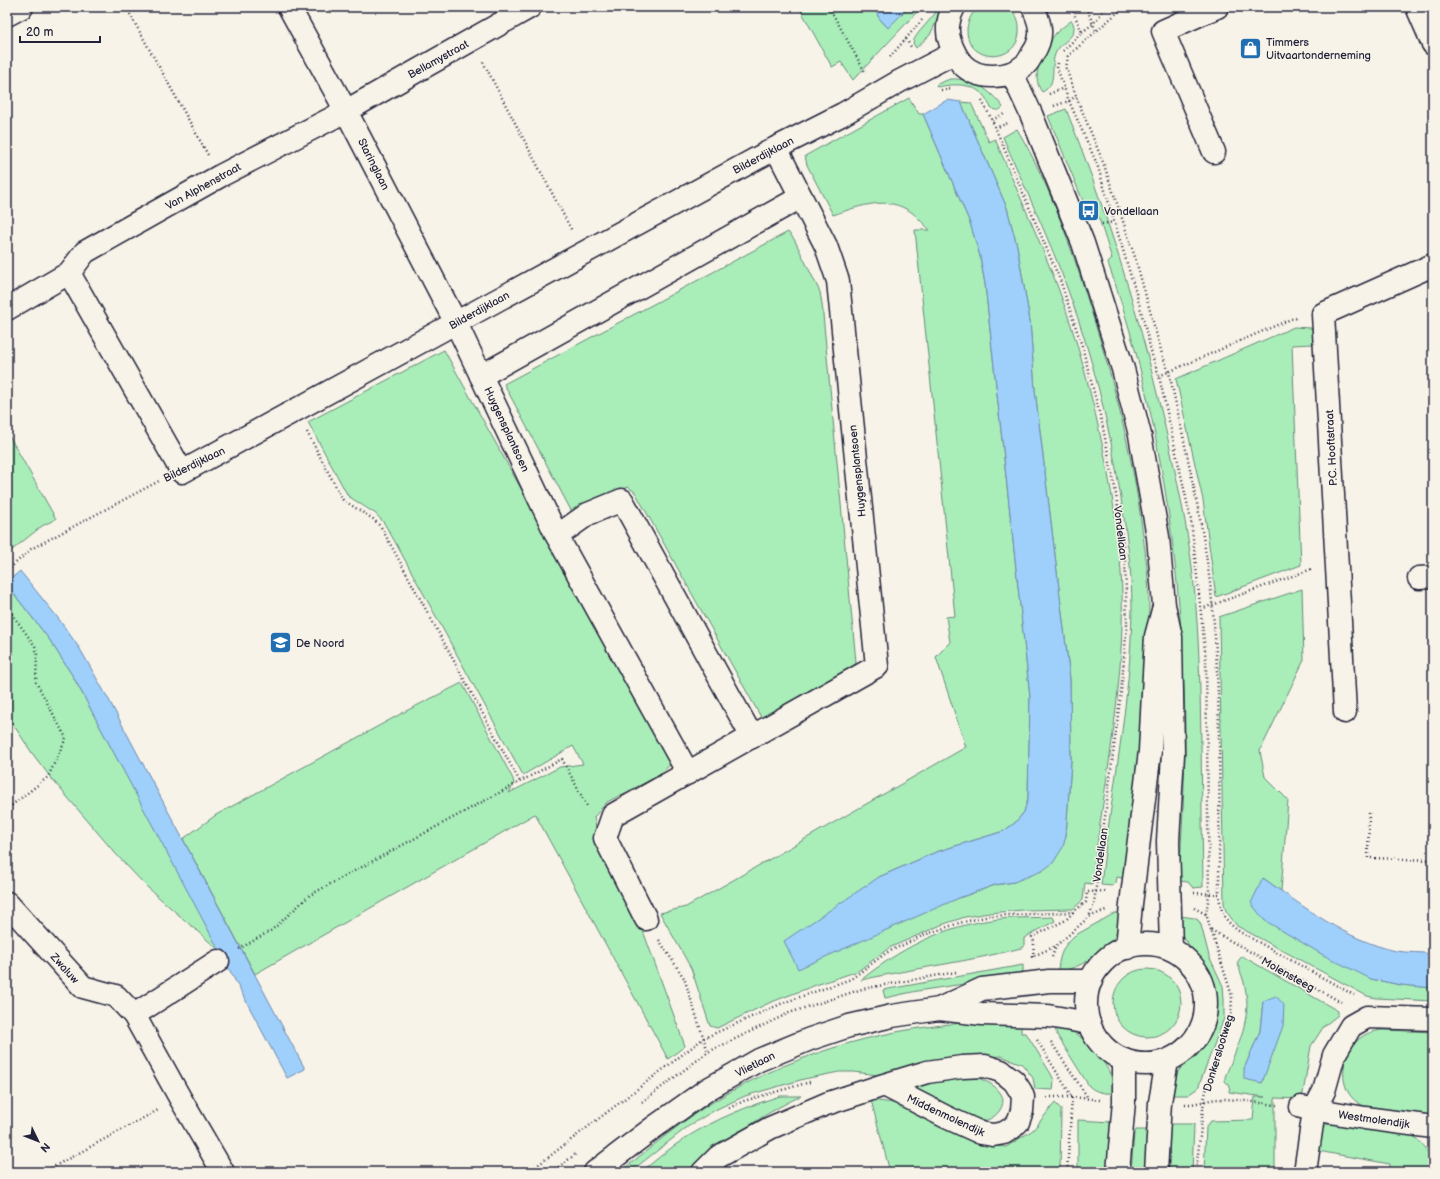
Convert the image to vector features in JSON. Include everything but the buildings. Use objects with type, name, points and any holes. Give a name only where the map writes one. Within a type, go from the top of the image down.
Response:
[{"type":"street","points":[[7,15],[22,7]]},
{"type":"street","name":"Staringlaan","points":[[289,7],[346,111],[456,323]]},
{"type":"street","name":"Bellamystraat","points":[[346,111],[530,7]]},
{"type":"street","points":[[954,7],[948,23],[948,37],[954,53],[963,65],[978,74],[994,77],[1012,73],[1026,63],[1037,48],[1041,31],[1040,9]]},
{"type":"street","points":[[1214,152],[1163,31],[1218,7]]},
{"type":"street","points":[[1417,7],[1433,44]]},
{"type":"street","name":"Bilderdijklaan","points":[[182,472],[776,148],[843,114],[900,81],[954,53]]},
{"type":"street","points":[[1012,73],[1031,114],[1083,243],[1123,369],[1142,443],[1158,537],[1164,605],[1171,637],[1173,754],[1168,842],[1171,949]]},
{"type":"street","name":"Van Alphenstraat","points":[[7,309],[69,273],[85,252],[220,176],[346,111]]},
{"type":"street","name":"Huygensplantsoen","points":[[605,838],[613,815],[877,666],[838,281],[826,246],[776,148]]},
{"type":"street","points":[[481,376],[801,197]]},
{"type":"street","points":[[1323,314],[1433,265]]},
{"type":"street","points":[[69,273],[182,472]]},
{"type":"street","name":"P.C. Hooftstraat","points":[[1323,314],[1345,707]]},
{"type":"street","name":"Huygensplantsoen","points":[[456,323],[558,536],[688,773]]},
{"type":"street","points":[[558,536],[588,514],[622,500],[752,737]]},
{"type":"street","points":[[1127,948],[1150,751],[1156,636],[1164,605]]},
{"type":"street","points":[[605,838],[646,919]]},
{"type":"street","name":"Zwaluw","points":[[7,903],[82,987],[116,996],[134,1015],[183,1104],[223,1172]]},
{"type":"street","points":[[1149,944],[1171,949],[1188,960],[1200,977],[1206,996],[1205,1016],[1202,1026],[1195,1039],[1184,1050],[1167,1061],[1146,1064],[1124,1060],[1103,1046],[1095,1035],[1090,1023],[1087,1002],[1091,981],[1105,960],[1115,953],[1127,948],[1149,944]]},
{"type":"street","points":[[134,1015],[218,961]]},
{"type":"street","name":"Vlietlaan","points":[[595,1172],[708,1088],[759,1060],[810,1039],[849,1026],[892,1016],[939,1008],[982,989],[1049,982],[1091,981]]},
{"type":"street","name":"Vlietlaan","points":[[939,1008],[982,1014],[1048,1016],[1090,1023]]},
{"type":"street","points":[[1305,1172],[1308,1109],[1324,1091],[1334,1055],[1351,1026],[1367,1017],[1433,1019]]},
{"type":"street","points":[[1118,1172],[1124,1101],[1124,1060]]},
{"type":"street","points":[[1156,1172],[1160,1102],[1167,1061]]},
{"type":"street","name":"Middenmolendijk","points":[[703,1172],[718,1157],[770,1128],[826,1104],[884,1085],[927,1072],[962,1067],[985,1066],[1001,1071],[1014,1081],[1021,1092],[1022,1111],[1018,1122],[1004,1133],[994,1135],[981,1133],[884,1085]]},
{"type":"street","name":"Westmolendijk","points":[[1308,1109],[1433,1127]]},
{"type":"path","points":[[126,7],[220,176]]},
{"type":"path","points":[[829,7],[866,73]]},
{"type":"path","points":[[1071,7],[1082,32]]},
{"type":"path","points":[[1086,7],[1096,31]]},
{"type":"path","points":[[1062,53],[1082,32],[1093,24],[1106,7]]},
{"type":"path","points":[[906,39],[926,16]]},
{"type":"path","points":[[471,40],[583,253]]},
{"type":"path","points":[[1059,56],[1057,68],[1064,88]]},
{"type":"path","points":[[938,91],[942,89],[956,90]]},
{"type":"path","name":"Vondellaan","points":[[979,98],[984,104],[992,120],[1060,280],[1082,346],[1105,437],[1115,488],[1124,558],[1127,626],[1121,692],[1094,903],[1089,917],[1056,946]]},
{"type":"path","points":[[1159,376],[1291,320],[1323,314]]},
{"type":"path","points":[[295,411],[343,500],[373,519],[381,527],[520,782]]},
{"type":"path","name":"Bilderdijklaan","points":[[7,571],[31,549],[159,481],[182,472]]},
{"type":"path","points":[[1200,609],[1337,560]]},
{"type":"path","points":[[7,607],[35,646],[37,653],[36,682],[66,738],[48,778],[7,809]]},
{"type":"path","points":[[260,938],[272,930],[310,895],[562,759],[605,838]]},
{"type":"path","points":[[1369,813],[1368,858],[1433,860]]},
{"type":"path","name":"Donkerslootweg","points":[[1196,1172],[1204,1100],[1210,1075],[1231,1017],[1232,996],[1206,914]]},
{"type":"path","points":[[646,919],[684,978],[708,1052]]},
{"type":"path","name":"Molensteeg","points":[[1210,930],[1367,1017]]},
{"type":"path","points":[[1067,1172],[1072,1097]]},
{"type":"path","points":[[1204,1100],[1220,1099],[1308,1109]]},
{"type":"path","points":[[44,1172],[183,1104]]},
{"type":"green space","points":[[799,7],[874,7],[879,18],[888,28],[909,7],[920,7],[853,80],[841,62],[832,67]]},
{"type":"green space","points":[[939,7],[943,7],[930,35],[916,48],[913,43],[914,39]]},
{"type":"green space","points":[[981,7],[1006,7],[1014,13],[1017,18],[1019,24],[1018,39],[1012,48],[1004,54],[994,56],[984,54],[975,49],[969,41],[967,29],[968,22],[973,13]]},
{"type":"green space","points":[[1071,21],[1074,26],[1074,31],[1056,52],[1053,63],[1052,80],[1047,89],[1042,92],[1038,85],[1037,78],[1043,53],[1056,33]]},
{"type":"green space","points":[[950,79],[966,80],[980,86],[992,95],[1003,107],[995,110],[990,106],[985,97],[979,91],[968,86],[936,86],[937,84]]},
{"type":"green space","points":[[909,98],[919,114],[923,114],[970,223],[980,256],[985,284],[1030,697],[1028,798],[1024,812],[1016,822],[1004,831],[936,852],[879,877],[959,898],[995,885],[1014,882],[1066,836],[1071,761],[1070,679],[1035,390],[1030,321],[1017,246],[1007,208],[961,102],[971,103],[989,142],[995,139],[1035,230],[1057,285],[1071,325],[1088,386],[1103,448],[1111,492],[1118,537],[1122,582],[1121,659],[1114,723],[1092,884],[1085,883],[1083,900],[1073,909],[1023,910],[989,913],[965,917],[941,925],[889,948],[858,971],[769,1003],[717,1028],[710,1026],[691,968],[660,913],[686,907],[966,747],[936,657],[950,642],[946,617],[955,616],[915,230],[930,230],[909,211],[897,205],[888,203],[869,204],[833,215],[807,165],[805,156]]},
{"type":"green space","points":[[1066,109],[1107,220],[1142,333],[1174,466],[1185,522],[1194,582],[1199,651],[1203,887],[1193,888],[1188,882],[1179,881],[1185,733],[1181,630],[1172,537],[1157,444],[1136,353],[1108,263],[1112,259],[1094,203],[1085,206],[1048,116]]},
{"type":"green space","points":[[1017,129],[1030,151],[1061,222],[1094,320],[1110,373],[1123,426],[1135,480],[1144,544],[1149,604],[1147,673],[1141,742],[1126,879],[1117,877],[1116,883],[1113,886],[1101,885],[1128,678],[1132,608],[1130,564],[1111,442],[1086,342],[1054,254],[1003,137]]},
{"type":"green space","points":[[788,232],[794,239],[820,292],[822,304],[856,662],[854,667],[762,719],[635,492],[628,487],[574,516],[504,384]]},
{"type":"green space","points":[[1294,327],[1311,328],[1313,332],[1313,344],[1292,345],[1301,565],[1216,597],[1203,500],[1176,379]]},
{"type":"green space","points":[[444,350],[673,762],[658,776],[607,802],[594,817],[600,851],[639,920],[685,1046],[668,1059],[535,814],[255,974],[183,839],[216,815],[406,711],[462,683],[513,779],[514,784],[509,793],[560,767],[583,764],[573,746],[523,775],[384,523],[376,514],[348,496],[308,422]]},
{"type":"green space","points":[[7,432],[56,519],[42,526],[7,554]]},
{"type":"green space","points":[[7,585],[49,639],[74,678],[221,952],[147,887],[115,853],[51,778],[32,753],[7,715]]},
{"type":"green space","points":[[1302,589],[1304,660],[1260,751],[1265,777],[1288,800],[1281,891],[1263,878],[1371,979],[1401,985],[1433,988],[1433,1001],[1376,998],[1367,996],[1237,926],[1226,911],[1224,903],[1219,617]]},
{"type":"green space","points":[[1115,913],[1121,913],[1120,925],[1117,933],[1104,949],[1096,956],[1078,966],[1060,971],[1058,969],[1061,955],[1070,940],[1074,936]]},
{"type":"green space","points":[[1180,916],[1194,918],[1198,920],[1201,925],[1209,956],[1223,986],[1224,1018],[1198,1088],[1188,1095],[1172,1095],[1174,1078],[1180,1069],[1205,1043],[1211,1033],[1217,1010],[1215,988],[1212,976],[1183,937],[1179,927]]},
{"type":"green space","points":[[1053,917],[1055,921],[1024,938],[1024,947],[1021,948],[861,980],[906,949],[956,928],[974,923],[1000,919]]},
{"type":"green space","points":[[1242,956],[1338,1011],[1338,1015],[1324,1026],[1311,1046],[1302,1099],[1275,1098],[1275,1172],[1204,1172],[1206,1127],[1211,1121],[1253,1120],[1255,1097],[1265,1097],[1229,1092],[1230,1086],[1225,1081],[1225,1077],[1241,1036],[1246,1014],[1247,1004],[1245,989],[1243,978],[1237,963]],"holes":[[[1263,1001],[1262,1083],[1244,1069],[1260,1031]]]},
{"type":"green space","points":[[1023,965],[1023,975],[917,991],[885,998],[883,990]]},
{"type":"green space","points":[[1147,969],[1160,971],[1171,979],[1179,990],[1181,1003],[1179,1016],[1171,1027],[1160,1035],[1147,1037],[1134,1035],[1123,1027],[1115,1016],[1113,1003],[1115,990],[1123,979],[1134,971]]},
{"type":"green space","points":[[981,1022],[1021,1024],[1021,1033],[1026,1033],[1054,1080],[1053,1090],[1035,1089],[1033,1078],[1022,1064],[1001,1056],[971,1058],[877,1075],[839,1072],[804,1079],[745,1096],[717,1109],[690,1125],[630,1172],[620,1172],[670,1132],[709,1104],[753,1080],[784,1066],[815,1054],[880,1035],[947,1024]]},
{"type":"green space","points":[[1055,1028],[1074,1033],[1089,1044],[1108,1069],[1112,1077],[1114,1093],[1100,1092],[1089,1086],[1057,1035]]},
{"type":"green space","points":[[1383,1030],[1433,1032],[1433,1116],[1406,1114],[1367,1107],[1360,1104],[1347,1091],[1344,1073],[1347,1055],[1358,1040],[1367,1034]]},
{"type":"green space","points":[[976,1077],[990,1083],[999,1091],[1003,1099],[1001,1108],[995,1116],[981,1121],[966,1117],[938,1104],[914,1091],[913,1087],[916,1083],[947,1078]]},
{"type":"green space","points":[[780,1096],[801,1096],[771,1112],[744,1130],[719,1149],[694,1172],[641,1172],[675,1145],[698,1130],[756,1104]]},
{"type":"green space","points":[[871,1100],[901,1104],[984,1145],[1006,1147],[1033,1130],[1055,1103],[1061,1109],[1060,1172],[890,1172]]},
{"type":"green space","points":[[1078,1120],[1112,1122],[1113,1172],[1078,1172]]},
{"type":"green space","points":[[1170,1124],[1194,1124],[1192,1172],[1169,1172]]},
{"type":"green space","points":[[1318,1124],[1357,1124],[1411,1133],[1426,1149],[1432,1164],[1432,1172],[1390,1172],[1390,1164],[1312,1150]]},
{"type":"green space","points":[[1136,1130],[1148,1130],[1150,1172],[1131,1172],[1134,1133]]},
{"type":"water","points":[[874,7],[909,7],[888,28],[879,18]]},
{"type":"water","points":[[947,100],[961,102],[1007,208],[1017,246],[1030,321],[1035,390],[1070,679],[1071,761],[1066,836],[1063,847],[1053,863],[1042,871],[1014,882],[995,885],[959,898],[798,969],[784,941],[879,877],[936,852],[1004,831],[1016,822],[1024,812],[1028,798],[1030,697],[985,284],[980,256],[970,223],[923,114]]},
{"type":"water","points":[[20,571],[58,618],[80,649],[109,700],[305,1069],[287,1078],[74,678],[49,639],[7,585],[7,582]]},
{"type":"water","points":[[1263,878],[1310,911],[1343,931],[1360,939],[1396,951],[1433,954],[1433,988],[1401,985],[1371,979],[1323,955],[1264,920],[1251,903]]},
{"type":"water","points":[[1276,996],[1284,1005],[1283,1026],[1262,1083],[1244,1079],[1244,1069],[1260,1031],[1263,1001]]},
{"type":"place","name":"Timmers Uitvaartonderneming","points":[[1251,48]]},
{"type":"place","name":"Vondellaan","points":[[1088,211]]},
{"type":"place","name":"De Noord","points":[[280,643]]}]
